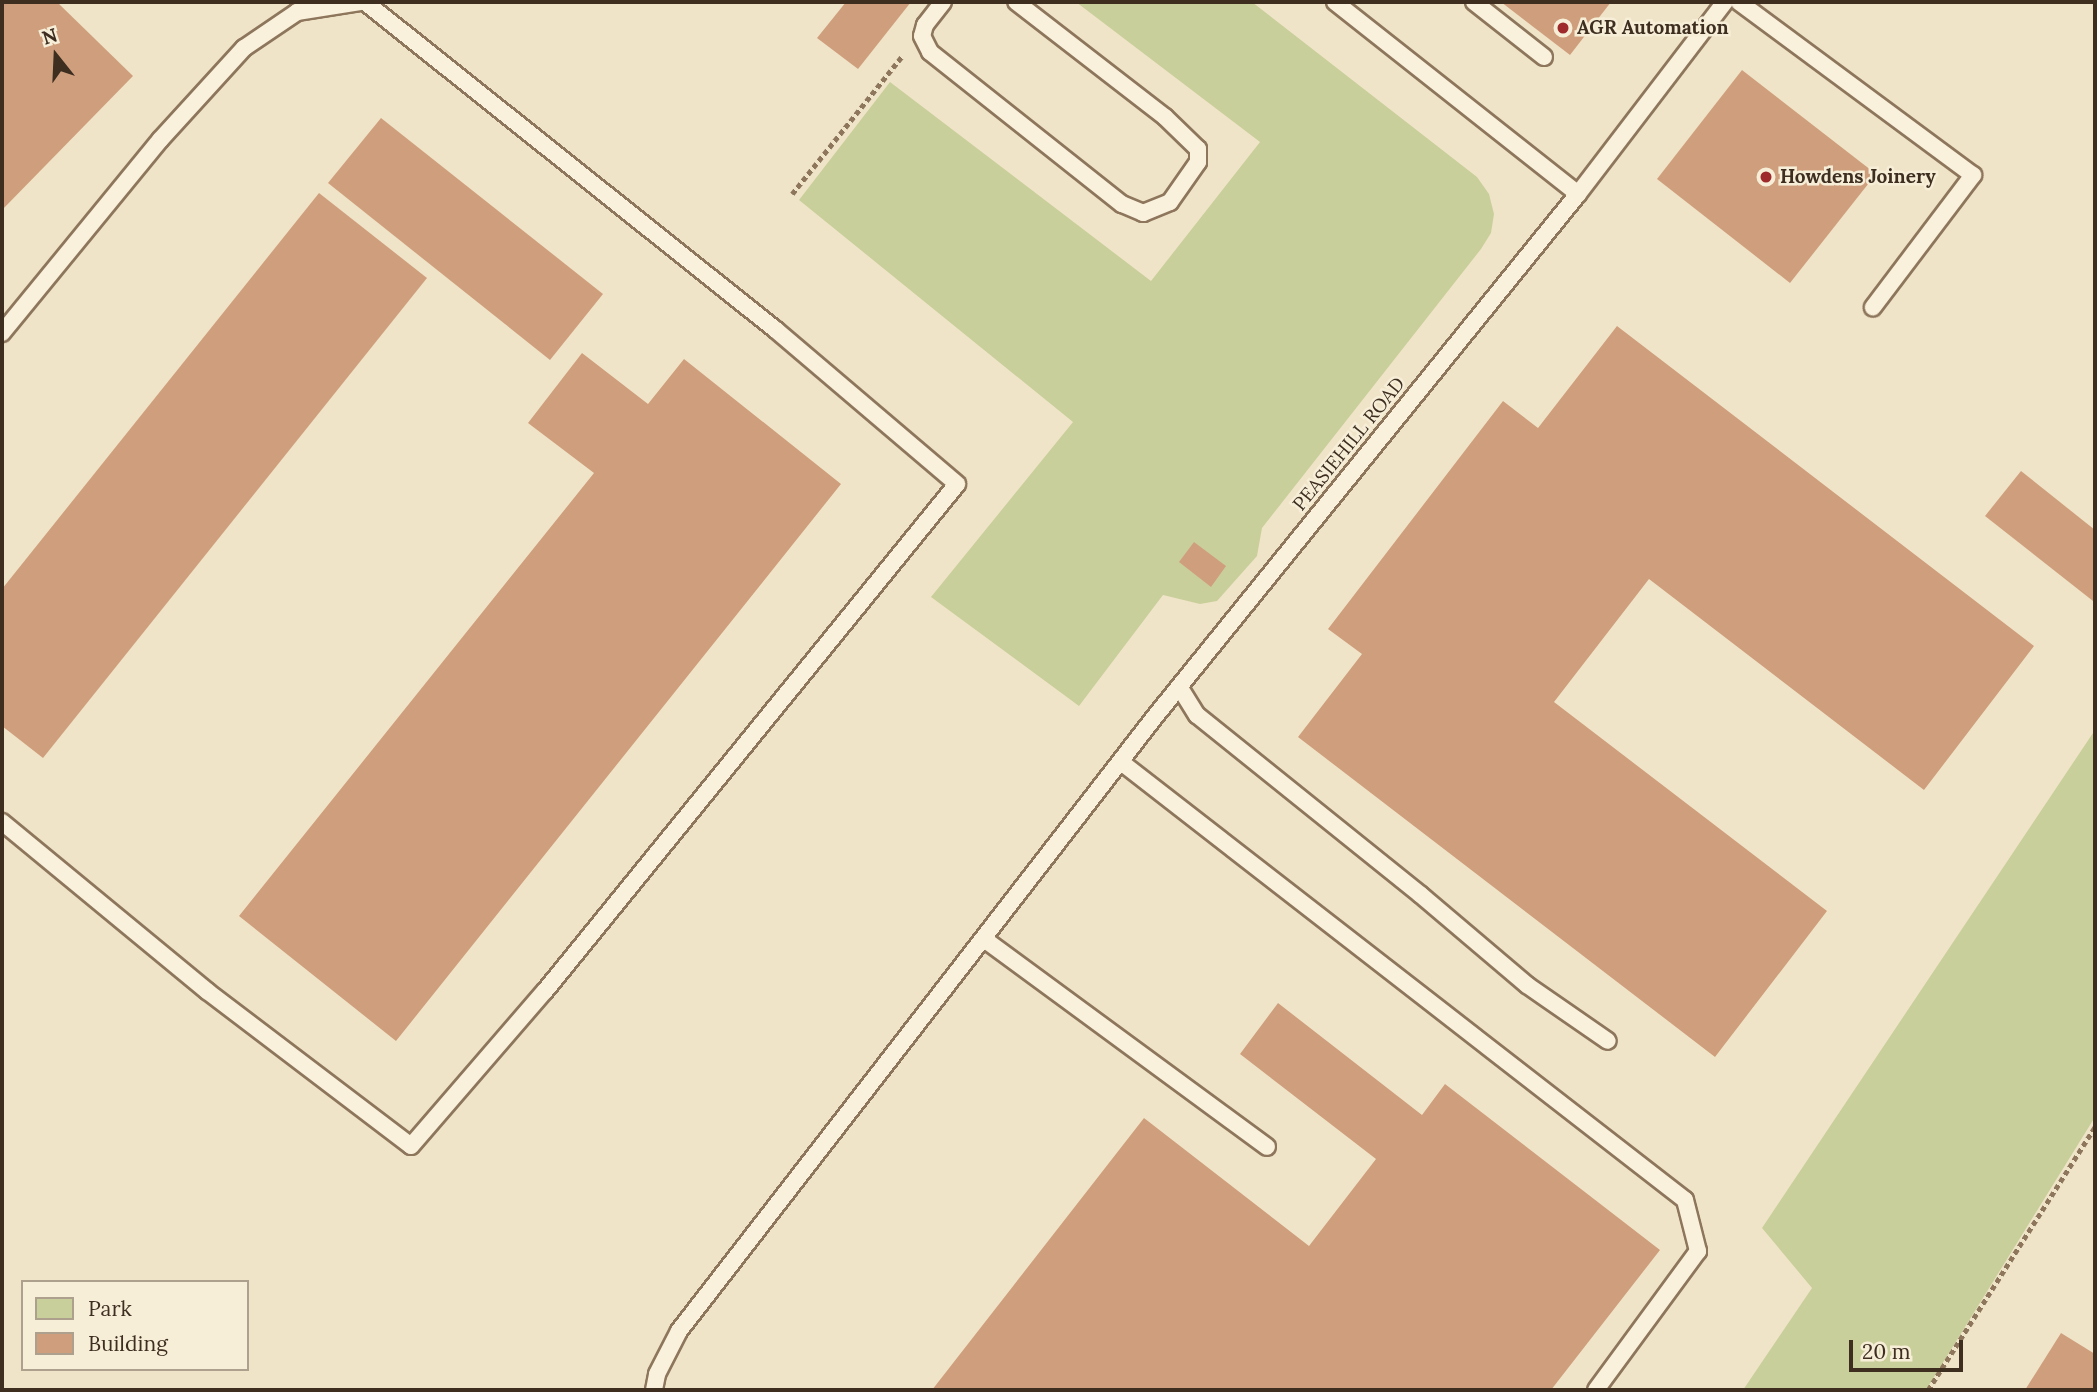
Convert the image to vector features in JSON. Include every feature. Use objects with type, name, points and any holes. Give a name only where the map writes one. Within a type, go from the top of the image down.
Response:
[{"type":"lane","points":[[2,333],[160,140],[244,48],[297,12],[362,2],[776,330],[957,484],[545,991],[411,1146],[207,992],[2,822]]},
{"type":"lane","points":[[943,2],[925,25],[922,36],[930,52],[1122,204],[1143,213],[1170,202],[1198,162],[1198,149],[1165,117],[1016,2]]},
{"type":"lane","points":[[1335,2],[1578,194]]},
{"type":"lane","points":[[1474,2],[1544,57]]},
{"type":"lane","name":"PEASIEHILL ROAD","points":[[654,1390],[657,1374],[679,1331],[1153,719],[1578,194],[1725,2]]},
{"type":"lane","points":[[1738,2],[1973,175],[1873,307]]},
{"type":"lane","points":[[1180,688],[1197,715],[1421,895],[1527,985],[1608,1041]]},
{"type":"lane","points":[[1121,762],[1685,1200],[1698,1251],[1596,1390]]},
{"type":"lane","points":[[984,939],[1267,1147]]},
{"type":"path","points":[[792,194],[889,68],[922,36]]},
{"type":"path","points":[[1928,1390],[2095,1127]]},
{"type":"green space","points":[[1076,2],[1252,2],[1477,177],[1489,194],[1494,214],[1491,233],[1481,249],[1262,528],[1257,556],[1217,601],[1200,604],[1163,595],[1079,706],[931,597],[1073,422],[799,200],[890,82],[1151,281],[1260,142]]},
{"type":"green space","points":[[2095,730],[2095,1117],[1926,1390],[1743,1390],[1812,1288],[1762,1228]]},
{"type":"building","points":[[2,2],[57,2],[133,76],[2,210]]},
{"type":"building","points":[[846,2],[911,2],[858,69],[817,38]]},
{"type":"building","name":"AGR Automation","points":[[1501,2],[1611,2],[1570,55]]},
{"type":"building","name":"Howdens Joinery","points":[[1742,70],[1876,174],[1790,283],[1657,179]]},
{"type":"building","points":[[381,118],[603,294],[550,360],[328,183]]},
{"type":"building","points":[[319,193],[427,278],[43,758],[2,726],[2,589]]},
{"type":"building","points":[[1617,326],[2034,646],[1924,790],[1649,579],[1554,702],[1827,911],[1715,1057],[1298,737],[1362,654],[1328,629],[1503,401],[1538,428]]},
{"type":"building","points":[[582,353],[648,404],[684,359],[841,484],[396,1041],[239,916],[594,473],[528,423]]},
{"type":"building","points":[[2021,471],[2095,530],[2093,601],[1985,516]]},
{"type":"building","points":[[1194,542],[1226,566],[1211,587],[1179,562]]},
{"type":"building","points":[[1278,1003],[1422,1115],[1445,1084],[1660,1250],[1551,1390],[932,1390],[1144,1118],[1309,1246],[1376,1159],[1240,1054]]},
{"type":"building","points":[[2061,1333],[2095,1354],[2095,1390],[2025,1390]]},
{"type":"place","name":"AGR Automation","points":[[1563,28]]},
{"type":"place","name":"Howdens Joinery","points":[[1766,177]]}]
